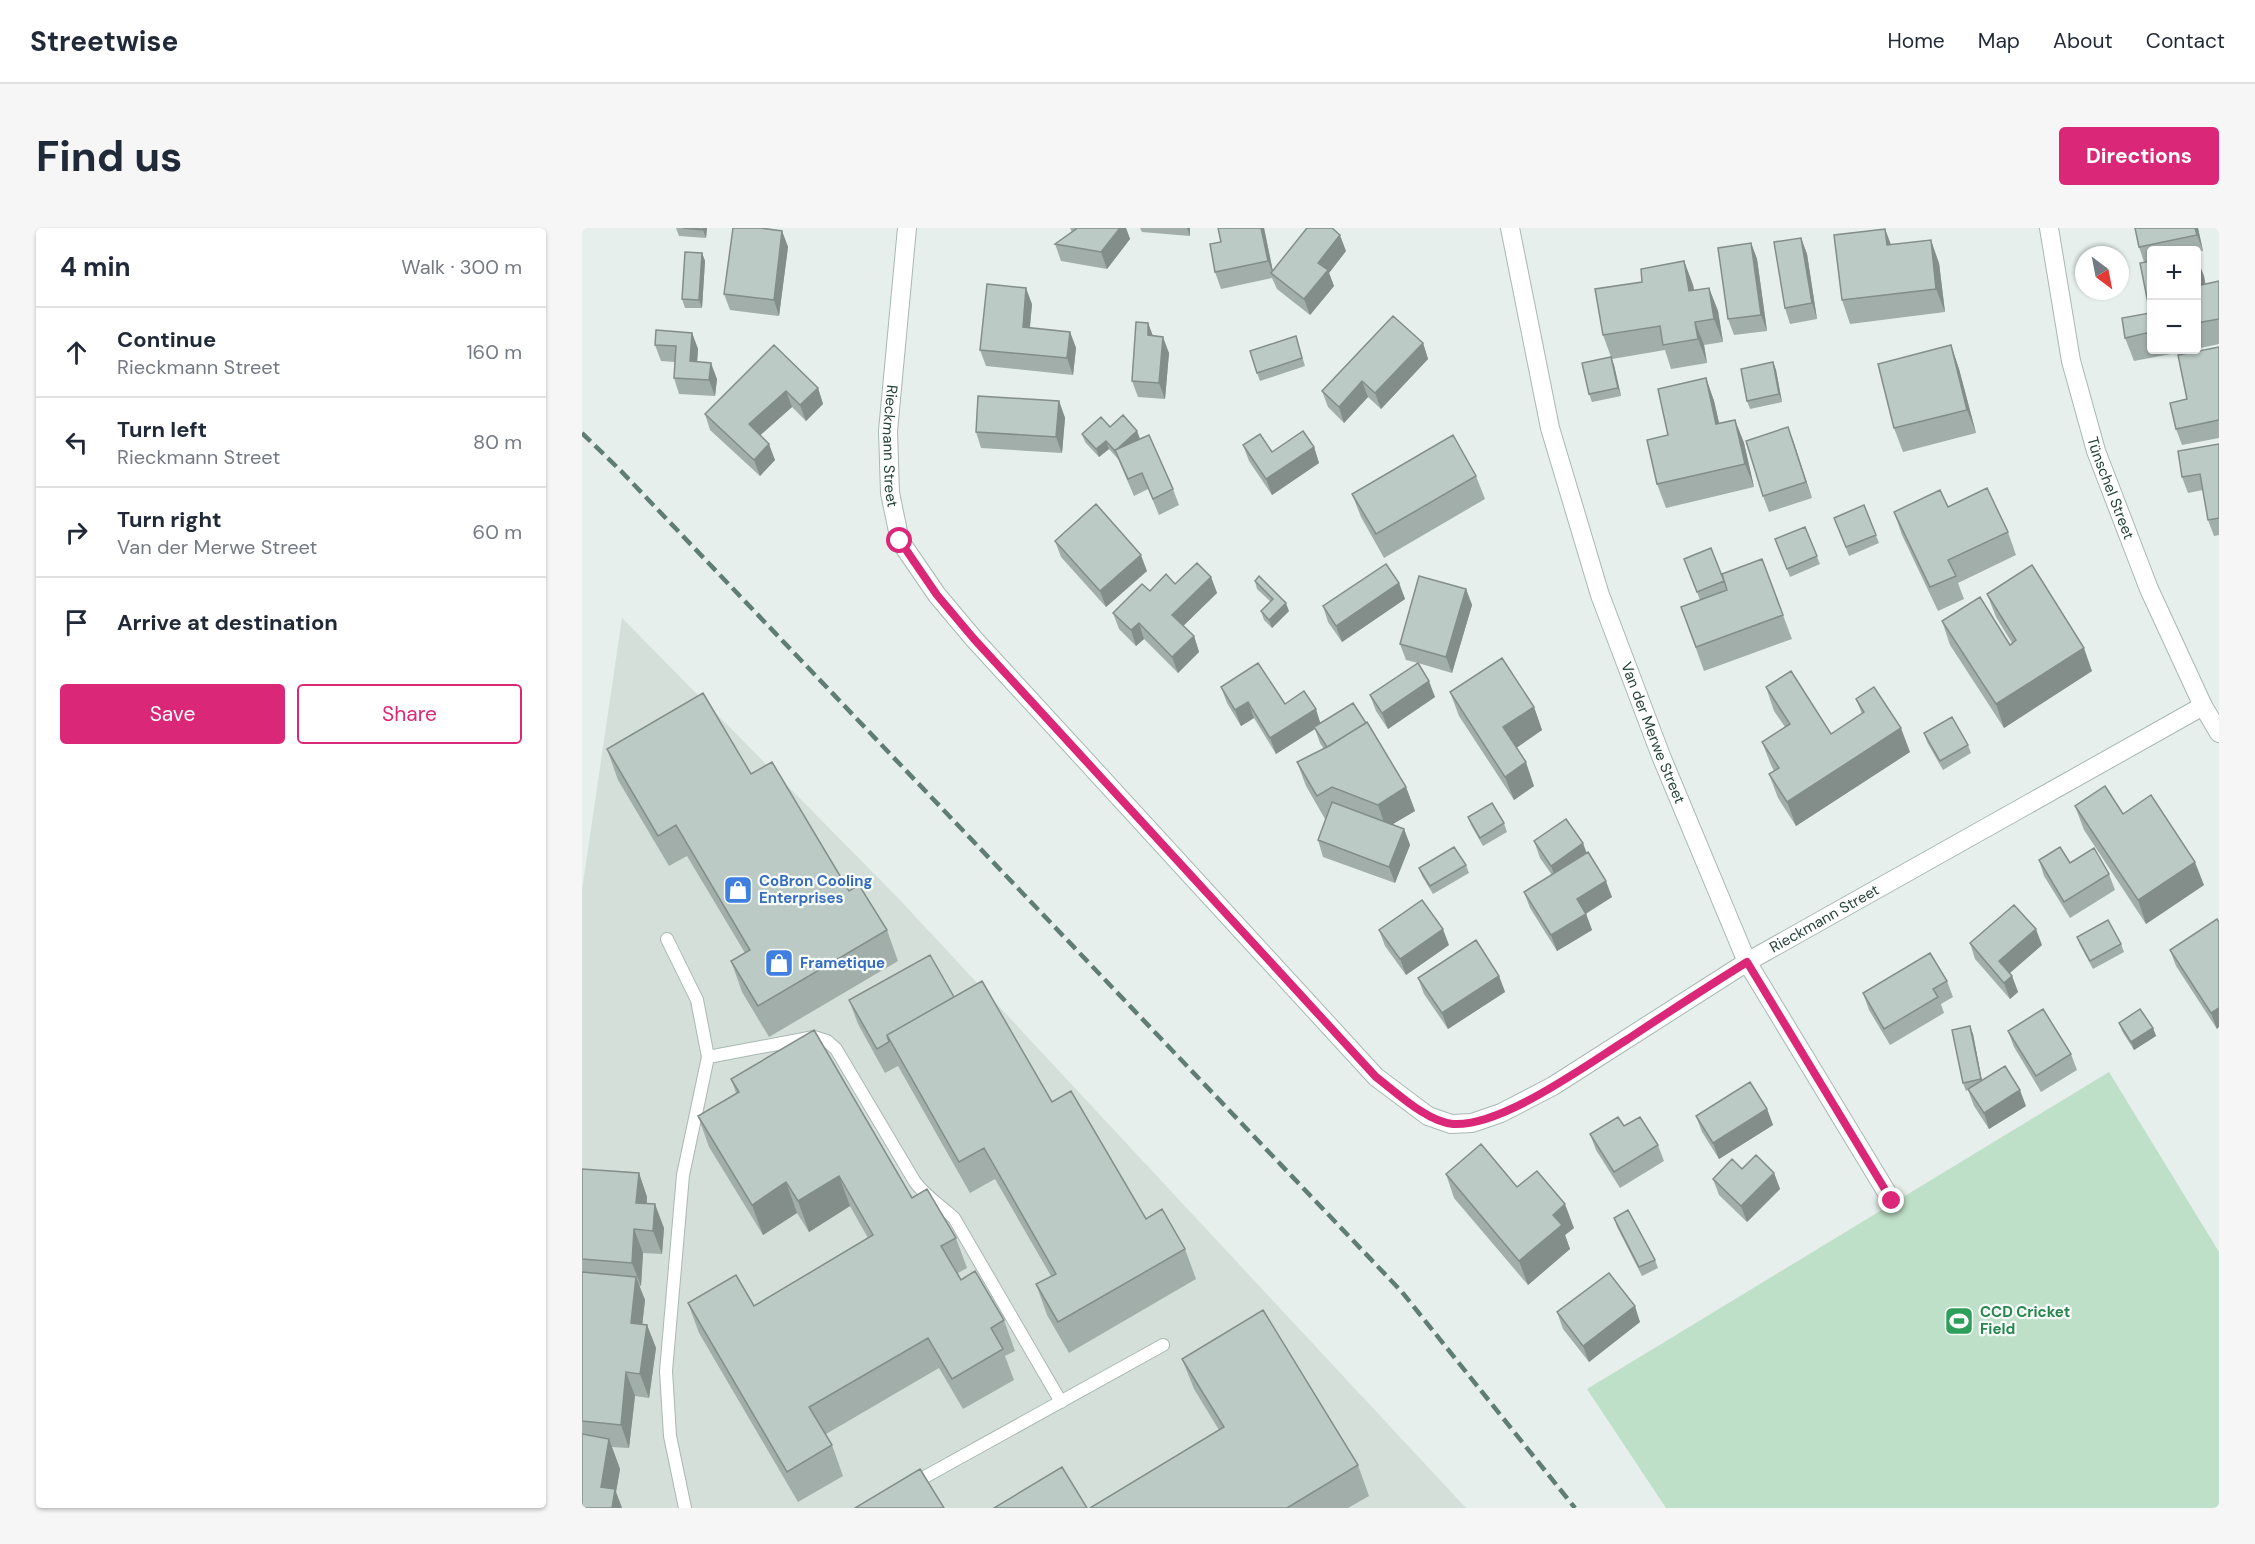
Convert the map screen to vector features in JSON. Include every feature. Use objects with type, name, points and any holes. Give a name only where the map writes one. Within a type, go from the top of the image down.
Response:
[{"type":"street","name":"Rieckmann Street","points":[[907,228],[888,431],[890,493],[900,541],[937,595],[974,639],[1376,1077],[1428,1116],[1451,1124],[1472,1123],[1501,1113],[1553,1086],[1747,962],[2203,706]]},
{"type":"street","name":"Van der Merwe Street","points":[[1510,228],[1550,428],[1600,595],[1661,756],[1747,962],[1892,1201]]},
{"type":"street","name":"Tünschel Street","points":[[2049,228],[2071,361],[2096,451],[2149,589],[2203,706],[2219,733]]},
{"type":"lane","points":[[668,939],[697,1000],[708,1057],[683,1175],[666,1371],[670,1436],[685,1508]]},
{"type":"lane","points":[[708,1057],[814,1037],[827,1041],[836,1049],[924,1195],[954,1218],[1061,1402]]},
{"type":"lane","points":[[899,1491],[1163,1346]]},
{"type":"shaded area","points":[[622,618],[899,899],[1466,1508],[582,1508],[582,890]]},
{"type":"green space","name":"CCD Cricket Field","points":[[2109,1072],[2219,1252],[2219,1508],[1666,1508],[1587,1389]]},
{"type":"building","points":[[733,228],[782,231],[774,300],[724,294]]},
{"type":"building","points":[[1076,228],[1120,228],[1101,252],[1055,244]]},
{"type":"building","points":[[1218,228],[1261,228],[1268,261],[1215,272],[1210,244],[1221,242]]},
{"type":"building","points":[[1307,228],[1332,228],[1340,235],[1318,263],[1328,270],[1304,299],[1271,273]]},
{"type":"building","points":[[2135,228],[2195,228],[2197,235],[2139,247]]},
{"type":"building","points":[[1885,229],[1887,245],[1931,240],[1936,289],[1842,300],[1834,235]]},
{"type":"building","points":[[1801,238],[1812,303],[1785,308],[1774,242]]},
{"type":"building","points":[[1751,243],[1761,315],[1728,319],[1718,248]]},
{"type":"building","points":[[685,252],[702,253],[699,300],[682,299]]},
{"type":"building","points":[[1684,261],[1689,291],[1709,288],[1714,319],[1695,322],[1698,339],[1663,345],[1660,326],[1603,335],[1595,289],[1642,282],[1641,269]]},
{"type":"building","points":[[2147,262],[2147,298],[2140,263]]},
{"type":"building","points":[[2219,281],[2219,319],[2201,322],[2201,285]]},
{"type":"building","points":[[987,284],[1026,288],[1023,327],[1070,332],[1067,358],[980,350]]},
{"type":"building","points":[[2147,314],[2147,333],[2125,338],[2122,318]]},
{"type":"building","points":[[1393,316],[1423,343],[1375,393],[1362,381],[1339,407],[1322,391]]},
{"type":"building","points":[[1136,322],[1148,323],[1148,335],[1163,337],[1159,383],[1132,381]]},
{"type":"building","points":[[656,330],[692,333],[690,361],[711,363],[709,380],[674,378],[676,346],[655,345]]},
{"type":"building","points":[[1296,336],[1302,358],[1257,373],[1250,351]]},
{"type":"building","points":[[774,345],[818,388],[800,405],[786,391],[749,424],[769,444],[754,460],[705,414]]},
{"type":"building","points":[[1951,345],[1967,410],[1894,428],[1878,364]]},
{"type":"building","points":[[2219,347],[2219,420],[2176,429],[2170,403],[2187,399],[2178,355],[2201,354],[2201,351]]},
{"type":"building","points":[[1611,357],[1618,388],[1589,394],[1582,363]]},
{"type":"building","points":[[1773,362],[1779,394],[1747,401],[1741,369]]},
{"type":"building","points":[[1706,378],[1716,424],[1735,420],[1745,464],[1657,484],[1647,440],[1668,435],[1658,389]]},
{"type":"building","points":[[978,396],[1059,401],[1056,437],[976,432]]},
{"type":"building","points":[[1123,415],[1137,431],[1115,451],[1106,441],[1096,449],[1082,434],[1101,417],[1110,427]]},
{"type":"building","points":[[1788,427],[1806,482],[1763,496],[1746,441]]},
{"type":"building","points":[[1303,431],[1314,447],[1266,479],[1243,445],[1260,434],[1272,452]]},
{"type":"building","points":[[1149,435],[1173,489],[1153,499],[1142,473],[1128,479],[1115,450]]},
{"type":"building","points":[[1453,435],[1476,476],[1376,534],[1352,494]]},
{"type":"building","points":[[2219,444],[2219,518],[2208,520],[2200,474],[2182,477],[2178,451]]},
{"type":"building","points":[[1987,488],[2008,532],[1948,560],[1956,576],[1930,587],[1894,512],[1940,490],[1948,507]]},
{"type":"building","points":[[1096,504],[1141,555],[1100,591],[1055,541]]},
{"type":"building","points":[[1864,505],[1876,535],[1846,547],[1834,518]]},
{"type":"building","points":[[1805,527],[1817,556],[1787,569],[1775,539]]},
{"type":"building","points":[[1711,548],[1724,581],[1697,592],[1684,559]]},
{"type":"building","points":[[1762,559],[1783,615],[1696,647],[1681,607],[1727,590],[1722,574]]},
{"type":"building","points":[[1197,563],[1211,577],[1172,615],[1194,636],[1172,657],[1139,623],[1131,630],[1113,613],[1142,584],[1150,591],[1166,574],[1175,584]]},
{"type":"building","points":[[1386,564],[1399,583],[1336,626],[1323,606]]},
{"type":"building","points":[[2032,565],[2084,648],[1996,704],[1942,621],[1980,597],[2010,645],[2016,640],[1987,594]]},
{"type":"building","points":[[1259,576],[1286,603],[1269,620],[1261,611],[1273,599],[1255,581]]},
{"type":"building","points":[[1419,576],[1466,589],[1446,657],[1400,644]]},
{"type":"building","points":[[1502,658],[1534,707],[1503,727],[1526,762],[1505,777],[1450,692]]},
{"type":"building","points":[[1258,663],[1285,704],[1304,691],[1316,709],[1270,738],[1248,702],[1235,710],[1221,687]]},
{"type":"building","points":[[1418,663],[1429,681],[1382,713],[1370,695]]},
{"type":"building","points":[[1791,671],[1831,734],[1864,712],[1856,699],[1874,687],[1901,728],[1787,802],[1769,774],[1779,768],[1762,742],[1790,724],[1766,687]]},
{"type":"building","points":[[703,693],[751,774],[772,762],[849,891],[859,885],[887,930],[758,1006],[731,961],[750,950],[676,825],[658,836],[607,749]]},
{"type":"building","points":[[1353,703],[1366,723],[1327,747],[1314,727]]},
{"type":"building","points":[[1952,717],[1968,745],[1940,761],[1924,733]]},
{"type":"building","points":[[1367,722],[1406,787],[1378,805],[1332,787],[1317,796],[1297,762],[1329,746]]},
{"type":"building","points":[[2105,786],[2123,814],[2151,795],[2195,862],[2138,900],[2075,806]]},
{"type":"building","points":[[1332,802],[1404,829],[1389,867],[1318,840]]},
{"type":"building","points":[[1492,803],[1504,823],[1480,838],[1468,817]]},
{"type":"building","points":[[1566,819],[1583,843],[1551,866],[1534,841]]},
{"type":"building","points":[[1454,847],[1466,865],[1430,886],[1419,868]]},
{"type":"building","points":[[2060,847],[2070,863],[2094,848],[2109,874],[2064,902],[2039,860]]},
{"type":"building","points":[[1588,852],[1606,881],[1577,899],[1586,914],[1551,935],[1524,892]]},
{"type":"building","points":[[1422,900],[1443,929],[1400,959],[1379,930]]},
{"type":"building","points":[[2014,905],[2036,929],[1999,961],[2012,976],[2004,983],[1970,943]]},
{"type":"building","points":[[2217,919],[2219,922],[2219,1008],[2211,1013],[2170,950]]},
{"type":"building","points":[[2108,920],[2121,944],[2090,961],[2077,937]]},
{"type":"building","points":[[1476,940],[1499,976],[1442,1013],[1418,978]]},
{"type":"building","points":[[1930,953],[1947,981],[1933,989],[1938,997],[1884,1029],[1863,993]]},
{"type":"building","points":[[930,955],[954,997],[887,1035],[889,1042],[877,1049],[849,1000]]},
{"type":"building","points":[[982,981],[1052,1102],[1071,1091],[1146,1219],[1162,1209],[1185,1249],[1058,1322],[1036,1284],[1056,1274],[984,1148],[959,1162],[887,1035]]},
{"type":"building","points":[[2043,1009],[2071,1054],[2036,1076],[2008,1031]]},
{"type":"building","points":[[2140,1009],[2153,1028],[2131,1042],[2119,1023]]},
{"type":"building","points":[[1970,1026],[1981,1079],[1963,1083],[1952,1030]]},
{"type":"building","points":[[814,1030],[912,1198],[927,1189],[956,1238],[941,1246],[961,1280],[975,1271],[1004,1320],[991,1328],[1003,1349],[952,1379],[928,1338],[809,1407],[832,1445],[787,1472],[688,1303],[736,1275],[754,1306],[873,1235],[839,1176],[798,1201],[786,1182],[752,1205],[698,1116],[739,1092],[731,1079]]},
{"type":"building","points":[[2005,1066],[2020,1090],[1984,1113],[1968,1089]]},
{"type":"building","points":[[1750,1082],[1767,1109],[1713,1143],[1696,1116]]},
{"type":"building","points":[[1618,1117],[1624,1126],[1640,1117],[1658,1145],[1614,1172],[1590,1134]]},
{"type":"building","points":[[1481,1144],[1517,1187],[1537,1171],[1565,1204],[1553,1215],[1562,1225],[1519,1261],[1446,1174]]},
{"type":"building","points":[[1756,1155],[1774,1173],[1741,1206],[1713,1179],[1732,1159],[1742,1169]]},
{"type":"building","points":[[582,1169],[639,1173],[636,1203],[655,1204],[653,1231],[634,1229],[632,1263],[582,1259]]},
{"type":"building","points":[[1628,1210],[1655,1260],[1639,1267],[1614,1218]]},
{"type":"building","points":[[582,1272],[636,1277],[631,1323],[647,1325],[640,1374],[626,1372],[621,1425],[582,1421]]},
{"type":"building","points":[[1609,1273],[1635,1306],[1583,1346],[1557,1312]]},
{"type":"building","points":[[1263,1310],[1358,1465],[1287,1508],[1090,1508],[1224,1427],[1182,1359]]},
{"type":"building","points":[[582,1434],[609,1439],[601,1487],[615,1489],[612,1508],[582,1508]]},
{"type":"building","points":[[1062,1467],[1087,1508],[994,1508]]},
{"type":"building","points":[[920,1469],[944,1508],[855,1508]]},
{"type":"railway","points":[[582,433],[621,471],[1402,1292],[1575,1508]]},
{"type":"place","name":"CoBron Cooling Enterprises","points":[[738,890]]},
{"type":"place","name":"Frametique","points":[[779,963]]},
{"type":"place","name":"CCD Cricket Field","points":[[1959,1321]]},
{"type":"route","points":[[900,541],[937,595],[974,639],[1376,1077],[1428,1116],[1451,1124],[1472,1123],[1501,1113],[1553,1086],[1747,962],[1892,1201]]}]
